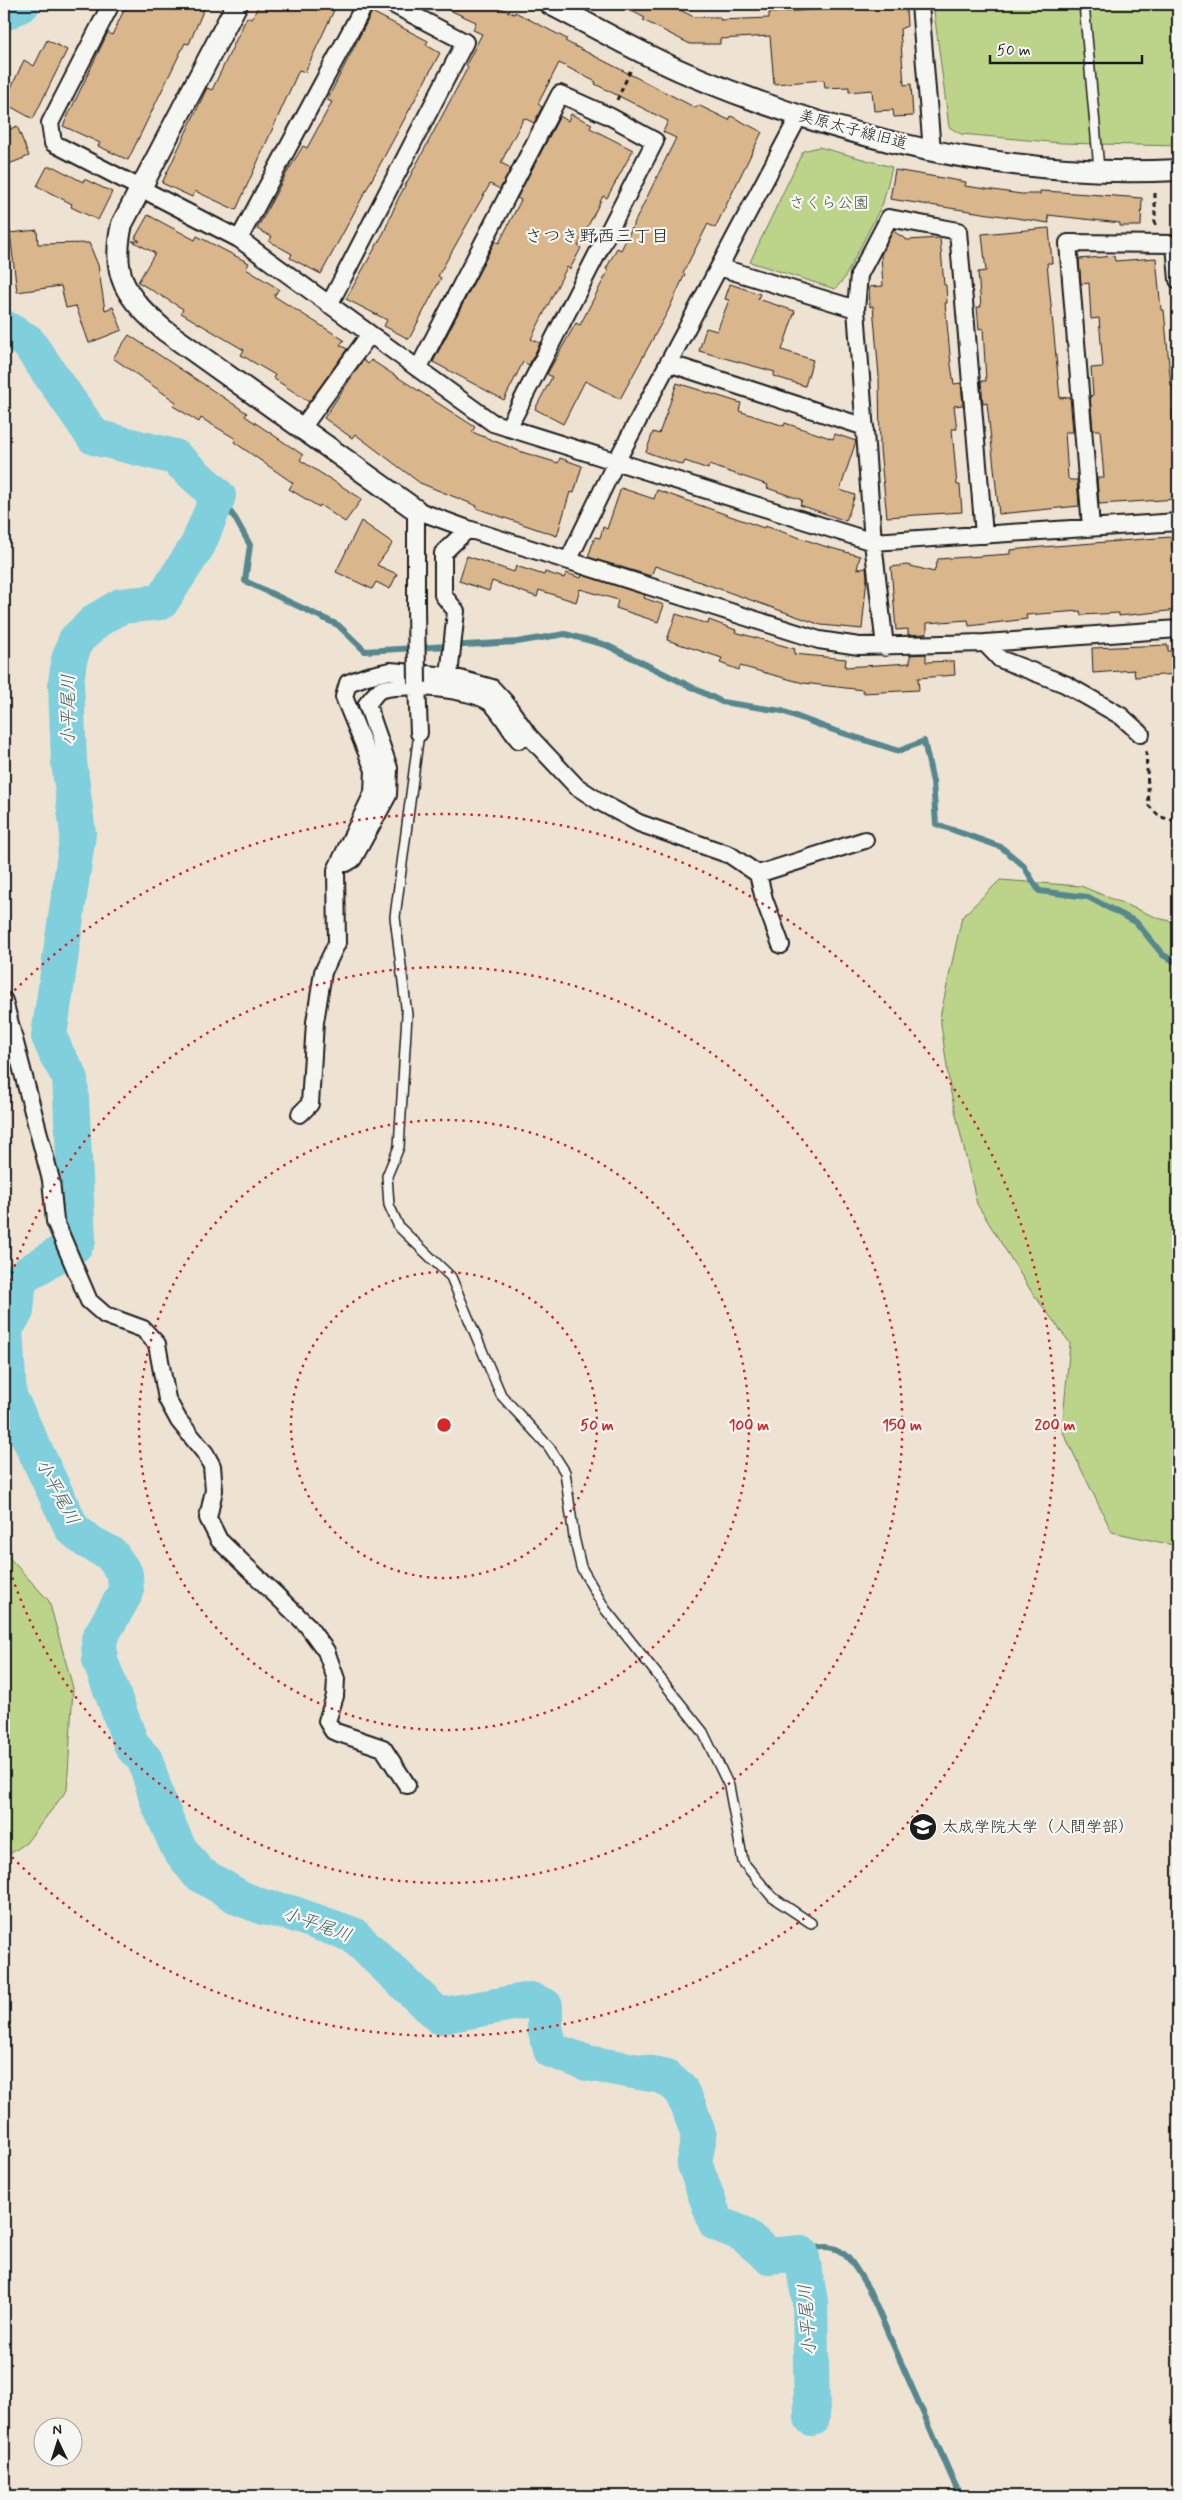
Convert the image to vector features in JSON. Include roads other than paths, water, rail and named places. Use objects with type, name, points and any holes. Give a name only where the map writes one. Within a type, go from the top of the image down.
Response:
[{"type":"street","points":[[111,4],[50,123],[53,143],[239,240],[492,423],[873,542],[1178,522]]},
{"type":"street","points":[[237,4],[122,224],[117,244],[119,269],[128,293],[140,309],[164,330],[416,510],[468,529],[569,559],[819,640],[885,647],[985,643],[1178,629]]},
{"type":"street","points":[[239,240],[365,4]]},
{"type":"street","points":[[330,305],[465,42],[392,4]]},
{"type":"street","name":"美原太子線旧道","points":[[550,4],[687,73],[799,116],[932,151],[990,160],[1099,169],[1178,170]]},
{"type":"street","points":[[920,4],[932,151]]},
{"type":"street","points":[[418,369],[560,94],[609,116],[655,142],[508,428]]},
{"type":"street","points":[[569,559],[616,462],[799,116]]},
{"type":"street","points":[[885,647],[873,542],[856,309],[859,275],[889,218],[958,231],[984,535]]},
{"type":"street","points":[[1091,527],[1068,243],[1175,244],[1178,280]]},
{"type":"street","points":[[719,267],[856,309]]},
{"type":"street","points":[[302,428],[370,334]]},
{"type":"street","points":[[668,363],[865,427]]},
{"type":"street","points":[[416,510],[419,733]]},
{"type":"street","points":[[450,673],[456,611],[443,595],[443,553],[468,529]]},
{"type":"street","points":[[985,643],[1000,659],[1065,684],[1121,716],[1140,734]]},
{"type":"street","points":[[300,1114],[310,1104],[315,1022],[323,972],[337,944],[336,870],[374,793],[374,770],[344,697],[348,683],[390,671],[450,673],[492,688],[551,762],[576,786],[600,802],[639,823],[730,855],[758,874],[764,899],[780,945]]},
{"type":"street","points":[[336,870],[353,859],[388,795],[389,768],[367,704],[378,691],[384,689],[417,685],[469,693],[490,702],[517,738],[554,777],[594,810],[600,802]]},
{"type":"street","points":[[758,874],[865,840]]},
{"type":"street","points":[[4,1001],[51,1180],[55,1221],[89,1301],[105,1315],[143,1329],[157,1344],[167,1399],[179,1421],[205,1453],[212,1466],[214,1490],[208,1518],[219,1540],[307,1625],[326,1651],[336,1679],[335,1696],[327,1721],[332,1731],[383,1748],[406,1785]]},
{"type":"lane","points":[[1084,4],[1099,169]]},
{"type":"lane","points":[[419,733],[395,917],[407,1015],[399,1146],[387,1176],[389,1205],[399,1227],[451,1277],[502,1395],[550,1447],[565,1472],[574,1537],[581,1567],[605,1610],[703,1732],[729,1786],[744,1862],[772,1897],[811,1923]]},
{"type":"waterway","name":"小平尾川","points":[[4,13],[22,4]]},
{"type":"waterway","name":"小平尾川","points":[[4,328],[27,341],[94,437],[175,457],[218,496],[198,545],[161,602],[121,606],[97,620],[76,640],[69,660],[66,683],[69,761],[78,834],[49,1036],[57,1055],[70,1077],[78,1240],[75,1245]]},
{"type":"waterway","points":[[218,496],[235,518],[250,545],[245,581],[338,625],[365,651],[517,642],[565,634],[606,645],[722,702],[782,711],[830,729],[899,751],[924,741],[933,782],[936,824],[1001,847],[1023,865],[1039,891],[1088,897],[1136,922],[1163,955],[1178,963]]},
{"type":"waterway","name":"小平尾川","points":[[62,1252],[19,1279],[16,1311],[5,1329],[9,1396],[72,1528],[87,1541],[111,1554],[125,1574],[126,1592],[99,1639],[100,1660],[132,1746],[145,1760],[159,1804],[178,1847],[198,1873],[242,1899],[263,1907],[291,1913],[353,1935],[439,2016],[530,2000],[545,2006],[545,2028],[551,2050],[587,2063],[663,2076],[679,2087],[689,2107],[699,2136],[694,2162],[716,2223],[743,2234],[769,2256],[801,2253],[810,2301],[812,2418]]},
{"type":"waterway","points":[[801,2253],[815,2248],[826,2247],[835,2249],[843,2253],[856,2269],[869,2290],[960,2496]]},
{"type":"place","name":"太成学院大学（人間学部）","points":[[923,1827]]},
{"type":"district","name":"さつき野西三丁目","points":[[597,237]]},
{"type":"park label","name":"さくら公園","points":[[829,203]]}]
